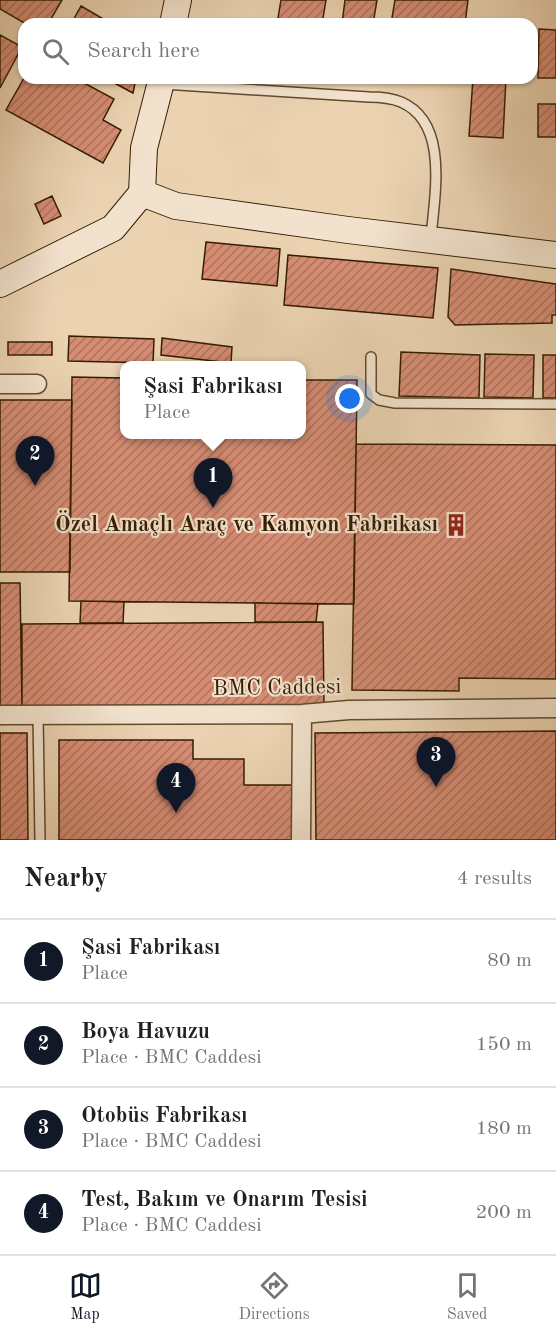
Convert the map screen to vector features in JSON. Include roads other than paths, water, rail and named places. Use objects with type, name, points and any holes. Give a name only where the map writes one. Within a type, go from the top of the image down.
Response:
[{"type":"street","points":[[174,18],[178,0]]},
{"type":"street","points":[[0,284],[113,228],[142,193],[144,148],[161,84]]},
{"type":"street","points":[[142,193],[176,206],[556,255]]},
{"type":"street","points":[[0,384],[37,384]]},
{"type":"street","name":"BMC Caddesi","points":[[0,715],[302,714],[349,710],[556,708]]},
{"type":"street","points":[[301,840],[302,714]]},
{"type":"lane","points":[[202,84],[376,97],[403,102],[419,115],[433,145],[436,168],[431,240]]},
{"type":"lane","points":[[371,357],[371,394],[379,400],[395,403],[556,404]]},
{"type":"lane","points":[[38,715],[40,840]]},
{"type":"place","name":"Boya Havuzu","points":[[35,486]]},
{"type":"place","name":"Şasi Fabrikası","points":[[213,508]]},
{"type":"place","name":"Özel Amaçlı Araç ve Kamyon Fabrikası","points":[[456,525]]},
{"type":"place","name":"Otobüs Fabrikası","points":[[436,787]]},
{"type":"place","name":"Test, Bakım ve Onarım Tesisi","points":[[176,813]]}]
